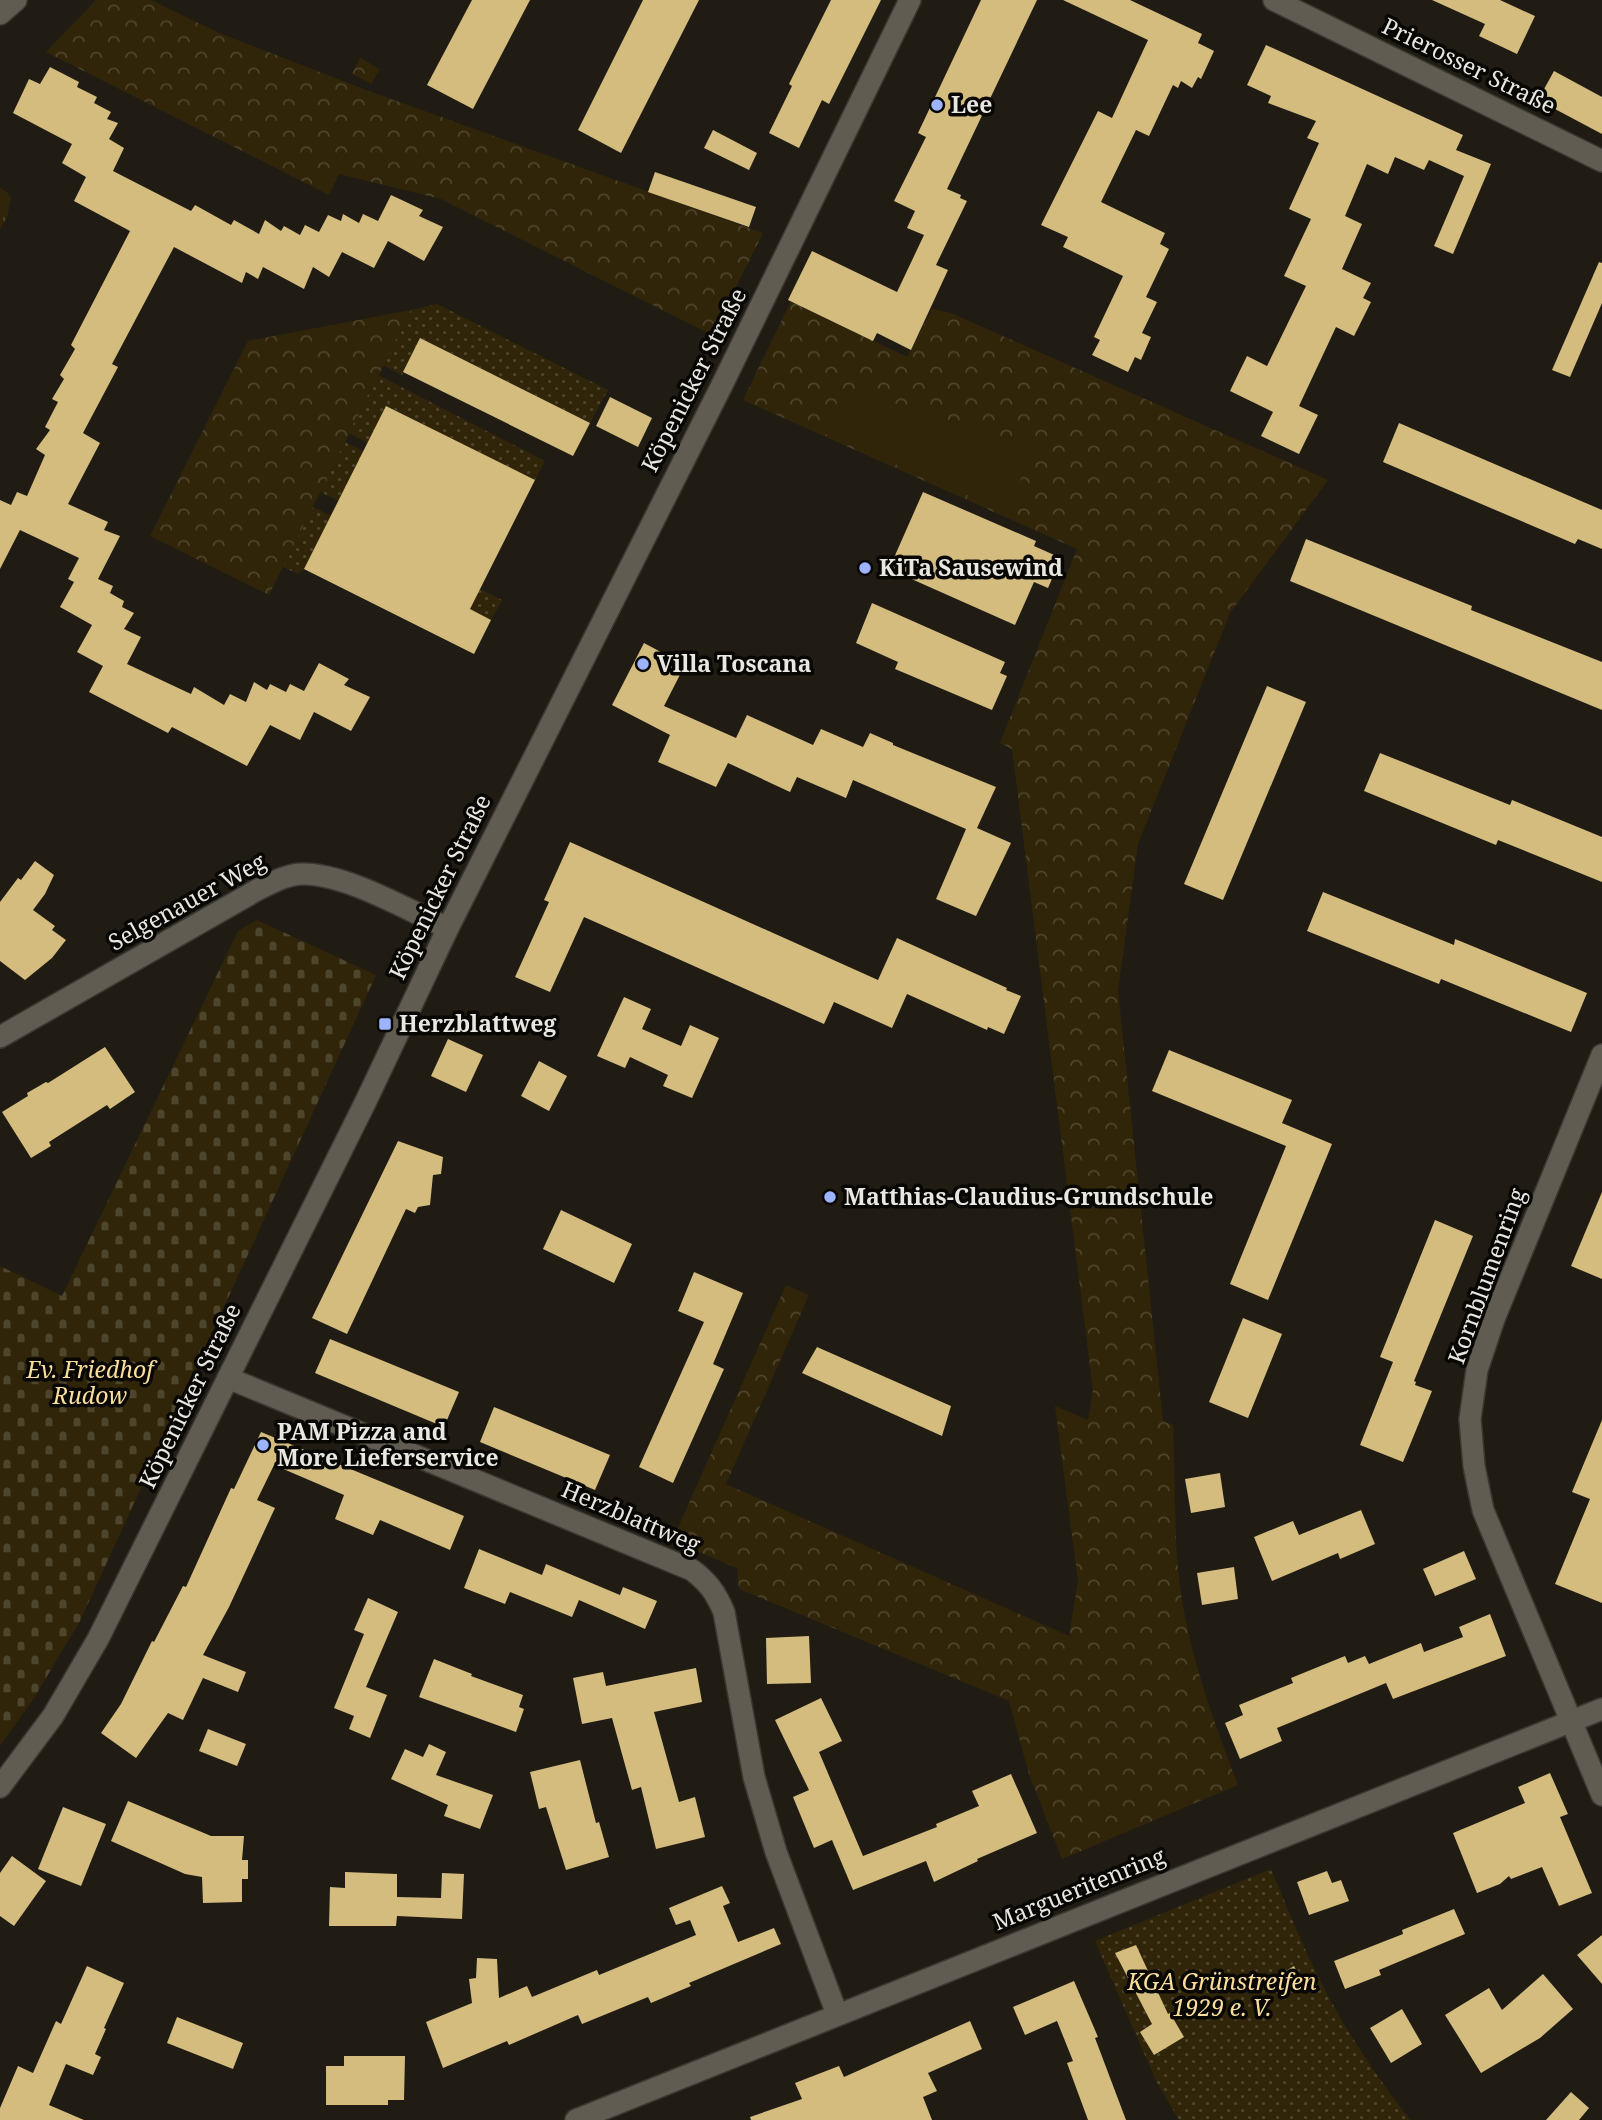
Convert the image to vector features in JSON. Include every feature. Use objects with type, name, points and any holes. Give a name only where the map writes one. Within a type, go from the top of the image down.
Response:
[{"type":"street","points":[[0,15],[16,0]]},
{"type":"street","name":"Köpenicker Straße","points":[[0,1787],[53,1716],[98,1639],[365,1103],[447,928],[722,385],[910,0]]},
{"type":"street","name":"Prierosser Straße","points":[[1274,0],[1602,161]]},
{"type":"street","name":"Selgenauer Weg","points":[[0,1037],[276,880],[301,874],[345,881],[447,928]]},
{"type":"street","name":"Kornblumenring","points":[[1602,1055],[1494,1319],[1477,1370],[1470,1419],[1474,1466],[1483,1510],[1602,1795]]},
{"type":"street","name":"Herzblattweg","points":[[228,1378],[692,1570],[705,1579],[715,1590],[724,1612],[754,1777],[776,1852],[837,2014]]},
{"type":"street","name":"Margueritenring","points":[[576,2120],[1602,1709]]},
{"type":"green space","points":[[96,0],[151,0],[219,33],[366,90],[763,233],[712,335],[441,199],[339,174],[329,195],[46,52]]},
{"type":"green space","points":[[360,58],[380,69],[371,84],[352,74]]},
{"type":"green space","points":[[0,188],[11,198],[7,217],[0,229]]},
{"type":"green space","points":[[791,301],[907,357],[932,309],[951,313],[1328,480],[1230,613],[1138,844],[1118,991],[1163,1421],[1173,1425],[1176,1533],[1182,1597],[1201,1679],[1238,1785],[1062,1859],[1029,1774],[1009,1701],[739,1589],[737,1568],[672,1541],[786,1285],[809,1295],[726,1484],[1069,1636],[1078,1581],[1055,1406],[1088,1420],[1093,1390],[1012,749],[1000,743],[1077,549],[743,400]]},
{"type":"green space","points":[[437,304],[608,390],[590,423],[421,338],[402,375],[383,365],[411,310]]},
{"type":"green space","points":[[411,310],[269,595],[150,536],[248,341]]},
{"type":"green space","points":[[378,375],[545,461],[535,480],[387,406],[368,443],[349,433]]},
{"type":"green space","points":[[844,388],[1035,447],[1006,512],[823,433]]},
{"type":"green space","points":[[345,442],[512,525],[504,542],[356,468],[339,501],[320,492]]},
{"type":"green space","points":[[313,507],[502,600],[491,620],[322,535],[304,569],[298,574],[283,567]]},
{"type":"green space","name":"Ev. Friedhof Rudow","points":[[257,920],[376,975],[80,1621],[34,1698],[0,1746],[0,1266],[62,1296],[238,931]]},
{"type":"green space","name":"KGA Grünstreifen 1929 e. V.","points":[[1271,1869],[1333,2005],[1364,2056],[1410,2120],[1179,2120],[1157,2083],[1095,1941]]},
{"type":"building","points":[[472,0],[530,0],[473,109],[427,85]]},
{"type":"building","points":[[643,0],[699,0],[621,153],[578,130]]},
{"type":"building","points":[[831,0],[881,0],[829,104],[822,100],[799,148],[769,133],[792,86],[789,84]]},
{"type":"building","points":[[981,0],[1037,0],[947,189],[967,201],[936,265],[948,270],[911,350],[877,333],[873,341],[788,300],[812,251],[897,292],[924,235],[907,228],[915,211],[894,201],[926,137],[918,133]]},
{"type":"building","points":[[1063,0],[1130,0],[1202,34],[1198,43],[1214,51],[1201,79],[1198,77],[1192,88],[1181,81],[1178,88],[1173,85],[1149,136],[1136,130],[1101,202],[1165,233],[1160,244],[1169,249],[1146,297],[1157,302],[1142,333],[1151,337],[1141,360],[1135,357],[1128,372],[1092,355],[1100,340],[1094,337],[1123,276],[1063,247],[1068,237],[1041,225],[1098,111],[1112,118],[1148,40]]},
{"type":"building","points":[[1432,0],[1500,0],[1535,16],[1517,54],[1479,36],[1485,24]]},
{"type":"building","points":[[1266,45],[1463,135],[1456,150],[1491,164],[1453,254],[1434,246],[1464,176],[1429,160],[1424,170],[1395,157],[1388,174],[1367,164],[1345,216],[1362,224],[1342,269],[1371,283],[1363,298],[1371,302],[1354,336],[1336,327],[1299,406],[1318,415],[1299,454],[1261,436],[1273,412],[1230,391],[1247,356],[1267,366],[1306,286],[1284,276],[1311,219],[1289,209],[1319,143],[1307,138],[1316,121],[1268,103],[1271,96],[1247,85]]},
{"type":"building","points":[[50,67],[79,82],[77,87],[97,97],[94,103],[111,112],[107,119],[118,123],[109,139],[124,148],[113,171],[191,211],[195,205],[231,225],[234,220],[259,234],[265,220],[281,231],[284,226],[300,235],[305,225],[319,232],[328,215],[341,221],[343,214],[359,223],[363,214],[378,221],[391,195],[423,210],[419,216],[443,227],[424,261],[388,241],[374,268],[342,252],[329,277],[313,267],[304,289],[263,267],[258,279],[246,272],[242,283],[174,247],[112,364],[118,367],[83,433],[100,443],[68,504],[108,522],[104,530],[120,536],[98,579],[113,586],[110,593],[124,601],[122,607],[134,613],[124,629],[141,637],[127,664],[191,694],[194,687],[224,705],[230,694],[246,702],[254,682],[267,690],[270,684],[286,692],[290,684],[304,691],[319,663],[349,679],[344,685],[370,697],[351,731],[314,712],[300,740],[270,725],[247,766],[172,727],[168,733],[89,692],[103,666],[77,652],[92,625],[60,607],[74,582],[68,579],[79,558],[20,530],[0,569],[0,500],[11,505],[17,492],[27,496],[45,455],[36,449],[50,430],[45,427],[58,402],[52,399],[64,379],[60,375],[75,349],[71,345],[130,231],[74,201],[86,177],[62,163],[72,144],[13,113],[29,79],[40,84]]},
{"type":"building","points":[[1554,71],[1602,97],[1602,134],[1538,100]]},
{"type":"building","points":[[713,130],[757,153],[749,170],[704,148]]},
{"type":"building","points":[[655,172],[756,207],[749,227],[648,192]]},
{"type":"building","points":[[1599,262],[1602,263],[1602,303],[1570,377],[1552,370]]},
{"type":"building","points":[[420,338],[590,423],[573,456],[403,372]]},
{"type":"building","points":[[610,397],[652,418],[638,447],[596,426]]},
{"type":"building","points":[[386,406],[535,480],[470,609],[491,620],[474,654],[304,569]]},
{"type":"building","points":[[1399,423],[1602,510],[1602,549],[1578,539],[1575,544],[1383,462]]},
{"type":"building","points":[[923,492],[1036,541],[1034,546],[1061,558],[1048,588],[1034,582],[1015,625],[889,569]]},
{"type":"building","points":[[1306,539],[1472,606],[1471,610],[1602,662],[1602,710],[1290,581]]},
{"type":"building","points":[[872,603],[1005,662],[1000,673],[1007,676],[992,710],[895,669],[898,662],[856,643]]},
{"type":"building","points":[[644,643],[685,665],[664,706],[736,738],[747,715],[813,745],[821,729],[863,747],[870,733],[996,787],[977,828],[1011,843],[976,916],[936,899],[966,829],[853,780],[846,798],[797,777],[790,792],[728,763],[716,787],[658,762],[670,735],[612,705]]},
{"type":"building","points":[[1267,686],[1306,702],[1223,900],[1184,884]]},
{"type":"building","points":[[1380,753],[1510,805],[1512,800],[1602,837],[1602,882],[1498,840],[1496,845],[1364,791]]},
{"type":"building","points":[[570,842],[878,980],[897,938],[1021,996],[1004,1034],[988,1027],[987,1030],[907,994],[892,1028],[834,1002],[824,1024],[584,917],[550,992],[515,977],[549,902],[544,900]]},
{"type":"building","points":[[35,861],[54,875],[33,910],[55,926],[52,930],[66,940],[52,958],[25,980],[0,961],[0,902]]},
{"type":"building","points":[[1323,892],[1454,945],[1455,939],[1587,993],[1571,1032],[1441,979],[1439,984],[1307,931]]},
{"type":"building","points":[[624,997],[651,1009],[642,1029],[681,1046],[690,1025],[719,1038],[692,1098],[663,1086],[668,1075],[630,1057],[625,1068],[597,1056]]},
{"type":"building","points":[[448,1039],[483,1055],[466,1092],[431,1076]]},
{"type":"building","points":[[105,1047],[135,1092],[110,1109],[107,1105],[49,1142],[51,1146],[31,1158],[2,1112],[28,1096],[27,1093]]},
{"type":"building","points":[[1169,1050],[1292,1100],[1282,1123],[1332,1144],[1268,1300],[1230,1284],[1286,1146],[1152,1091]]},
{"type":"building","points":[[539,1061],[567,1076],[549,1111],[521,1096]]},
{"type":"building","points":[[398,1141],[443,1157],[441,1174],[433,1175],[430,1205],[418,1207],[415,1213],[406,1209],[347,1334],[312,1318]]},
{"type":"building","points":[[1602,1192],[1602,1279],[1571,1266]]},
{"type":"building","points":[[561,1210],[632,1244],[614,1283],[543,1249]]},
{"type":"building","points":[[1435,1220],[1473,1236],[1414,1381],[1415,1385],[1432,1391],[1403,1462],[1360,1445],[1393,1362],[1380,1357]]},
{"type":"building","points":[[694,1272],[743,1293],[713,1364],[724,1369],[673,1483],[639,1467],[704,1322],[678,1311]]},
{"type":"building","points":[[1243,1318],[1282,1334],[1248,1418],[1209,1402]]},
{"type":"building","points":[[330,1339],[459,1392],[444,1427],[315,1373]]},
{"type":"building","points":[[817,1347],[951,1406],[942,1436],[802,1373]]},
{"type":"building","points":[[494,1407],[610,1455],[595,1490],[480,1442]]},
{"type":"building","points":[[1602,1420],[1602,1603],[1555,1584],[1590,1499],[1572,1492]]},
{"type":"building","points":[[261,1432],[464,1516],[450,1550],[380,1520],[373,1535],[335,1519],[344,1495],[274,1465],[257,1500],[275,1508],[229,1607],[203,1655],[246,1672],[238,1692],[203,1678],[183,1720],[168,1713],[136,1758],[101,1733],[121,1704],[183,1586],[186,1587],[231,1488],[234,1489]]},
{"type":"building","points":[[1220,1473],[1225,1507],[1191,1513],[1185,1479]]},
{"type":"building","points":[[1361,1510],[1375,1544],[1340,1559],[1338,1553],[1272,1581],[1254,1537],[1293,1521],[1299,1535]]},
{"type":"building","points":[[479,1549],[542,1575],[546,1564],[620,1595],[623,1587],[657,1601],[645,1629],[579,1600],[572,1617],[510,1592],[505,1604],[464,1588]]},
{"type":"building","points":[[1464,1551],[1476,1579],[1435,1596],[1423,1569]]},
{"type":"building","points":[[1234,1567],[1238,1599],[1202,1605],[1197,1573]]},
{"type":"building","points":[[368,1598],[398,1612],[366,1687],[387,1695],[370,1738],[349,1729],[354,1716],[334,1708],[364,1634],[354,1630]]},
{"type":"building","points":[[1490,1614],[1506,1656],[1393,1699],[1386,1683],[1277,1728],[1282,1741],[1240,1759],[1225,1723],[1243,1715],[1239,1705],[1293,1683],[1291,1678],[1345,1656],[1348,1663],[1365,1656],[1369,1664],[1421,1643],[1424,1652],[1463,1637],[1459,1627]]},
{"type":"building","points":[[809,1636],[811,1683],[767,1684],[766,1638]]},
{"type":"building","points":[[434,1659],[523,1695],[519,1707],[524,1709],[516,1732],[419,1697]]},
{"type":"building","points":[[696,1668],[702,1702],[654,1712],[679,1802],[695,1797],[705,1837],[656,1849],[641,1787],[632,1790],[612,1718],[582,1724],[573,1678],[603,1672],[606,1686]]},
{"type":"building","points":[[821,1698],[842,1741],[819,1752],[863,1856],[937,1827],[936,1824],[979,1806],[972,1791],[1011,1774],[1037,1833],[977,1859],[978,1861],[934,1882],[926,1861],[853,1890],[832,1840],[814,1848],[793,1797],[809,1790],[775,1720]]},
{"type":"building","points":[[208,1729],[246,1744],[237,1766],[199,1751]]},
{"type":"building","points":[[429,1744],[446,1752],[436,1775],[493,1795],[480,1829],[444,1816],[448,1805],[391,1779],[405,1749],[423,1757]]},
{"type":"building","points":[[580,1760],[596,1823],[599,1822],[609,1857],[566,1870],[546,1807],[539,1809],[530,1772]]},
{"type":"building","points":[[1550,1773],[1568,1814],[1560,1817],[1592,1893],[1559,1906],[1542,1867],[1511,1879],[1509,1876],[1500,1884],[1477,1893],[1453,1833],[1525,1803],[1518,1787]]},
{"type":"building","points":[[128,1801],[211,1836],[244,1836],[242,1860],[248,1860],[248,1879],[242,1879],[242,1902],[203,1903],[202,1877],[185,1874],[111,1841]]},
{"type":"building","points":[[63,1807],[106,1824],[81,1886],[38,1869]]},
{"type":"building","points":[[12,1856],[46,1881],[14,1926],[0,1916],[0,1873]]},
{"type":"building","points":[[1327,1871],[1332,1883],[1341,1880],[1349,1901],[1309,1915],[1297,1882]]},
{"type":"building","points":[[345,1872],[397,1874],[397,1897],[441,1898],[442,1873],[464,1874],[462,1919],[397,1916],[396,1926],[329,1926],[330,1887],[345,1888]]},
{"type":"building","points":[[722,1886],[730,1903],[723,1906],[738,1942],[774,1928],[781,1944],[689,1983],[691,1986],[651,2003],[648,1997],[582,2024],[578,2015],[509,2045],[507,2041],[443,2068],[426,2022],[472,2003],[469,1979],[476,1978],[477,1958],[497,1959],[499,1998],[527,1986],[532,1997],[597,1970],[599,1975],[696,1935],[690,1920],[676,1925],[669,1908]]},
{"type":"building","points":[[1454,1909],[1465,1934],[1379,1970],[1381,1975],[1345,1989],[1334,1961],[1403,1934],[1402,1930]]},
{"type":"building","points":[[1602,1935],[1602,1984],[1577,1955]]},
{"type":"building","points":[[1136,1945],[1168,2014],[1170,2013],[1184,2037],[1154,2055],[1140,2032],[1152,2024],[1115,1953]]},
{"type":"building","points":[[87,1966],[124,1983],[95,2054],[101,2057],[93,2075],[66,2064],[49,2105],[84,2120],[0,2120],[0,2108],[18,2066],[33,2073],[56,2021],[61,2024]]},
{"type":"building","points":[[1294,1966],[1303,1984],[1285,1994],[1276,1977]]},
{"type":"building","points":[[1543,1974],[1573,2009],[1540,2038],[1481,2073],[1445,2015],[1489,1988],[1502,2010]]},
{"type":"building","points":[[1074,1981],[1098,2037],[1095,2038],[1126,2120],[1088,2120],[1067,2063],[1073,2061],[1057,2021],[1025,2035],[1013,2007]]},
{"type":"building","points":[[1402,2009],[1422,2044],[1391,2063],[1370,2028]]},
{"type":"building","points":[[177,2017],[243,2043],[233,2069],[167,2043]]},
{"type":"building","points":[[970,2021],[982,2049],[928,2073],[937,2091],[923,2097],[932,2120],[751,2120],[750,2117],[802,2099],[795,2083],[839,2066],[844,2077]]},
{"type":"building","points":[[344,2056],[405,2056],[404,2100],[388,2100],[388,2105],[326,2105],[326,2066],[344,2066]]},
{"type":"building","points":[[1571,2092],[1589,2108],[1579,2120],[1546,2120]]},
{"type":"place","name":"Lee","points":[[937,105]]},
{"type":"place","name":"KiTa Sausewind","points":[[865,568]]},
{"type":"place","name":"Villa Toscana","points":[[643,664]]},
{"type":"place","name":"Herzblattweg","points":[[385,1024]]},
{"type":"place","name":"Matthias-Claudius-Grundschule","points":[[830,1197]]},
{"type":"place","name":"PAM Pizza and More Lieferservice","points":[[263,1445]]}]
